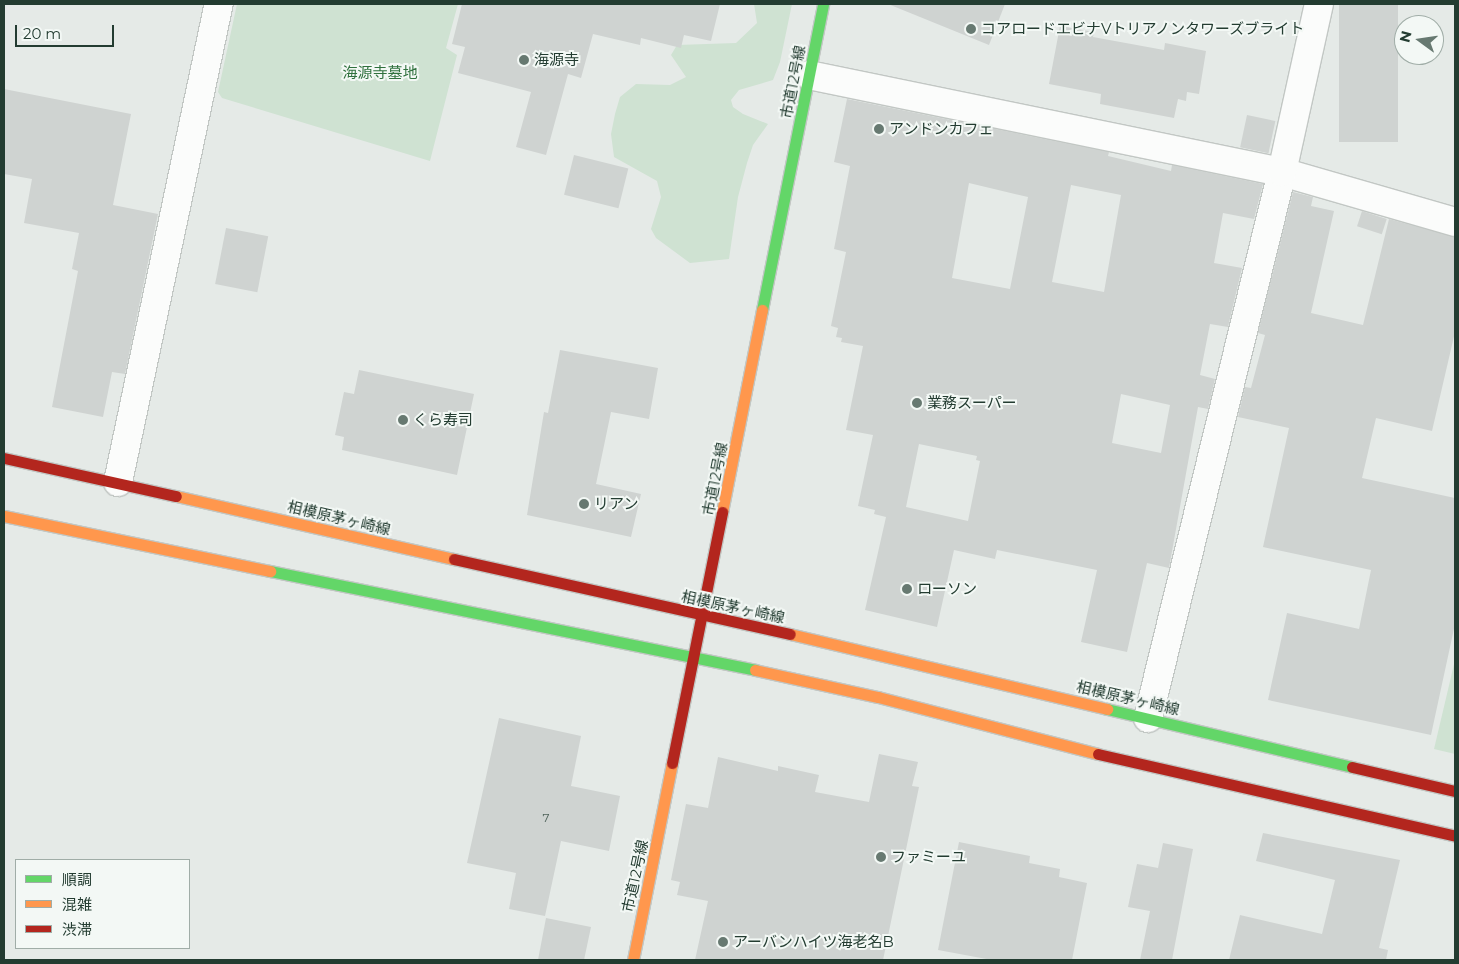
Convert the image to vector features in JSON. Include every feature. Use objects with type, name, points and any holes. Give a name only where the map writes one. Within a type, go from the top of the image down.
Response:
[{"type":"main road","name":"市道12号線","points":[[633,960],[695,658],[823,4]]},
{"type":"main road","name":"相模原茅ヶ崎線","points":[[4,458],[118,482],[1148,718],[1455,791]]},
{"type":"main road","points":[[4,516],[878,697],[1086,751],[1455,836]]},
{"type":"street","points":[[118,482],[219,4]]},
{"type":"street","points":[[1148,718],[1282,172],[1319,4]]},
{"type":"street","points":[[809,75],[1282,172],[1455,222]]},
{"type":"green space","name":"海源寺墓地","points":[[237,4],[458,4],[446,48],[457,55],[430,161],[222,98],[218,92]]},
{"type":"green space","points":[[754,4],[792,4],[780,62],[773,80],[739,90],[731,100],[733,107],[743,114],[768,124],[753,145],[747,163],[738,197],[729,259],[690,263],[656,238],[651,229],[661,197],[657,181],[614,157],[611,134],[615,114],[620,97],[636,84],[670,85],[686,77],[671,55],[677,45],[736,43],[757,23]]},
{"type":"green space","points":[[1455,660],[1455,754],[1434,749]]},
{"type":"building","name":"海源寺","points":[[462,4],[720,4],[711,41],[684,35],[681,48],[641,38],[640,45],[593,34],[581,78],[568,74],[546,155],[516,147],[531,92],[458,73],[465,47],[452,44]]},
{"type":"building","name":"コアロードエビナVトリアノンタワーズブライト","points":[[888,4],[1005,4],[989,45]]},
{"type":"building","points":[[1339,4],[1398,4],[1398,15],[1394,15],[1394,65],[1398,65],[1398,142],[1339,142]]},
{"type":"building","points":[[1060,26],[1094,32],[1093,37],[1164,50],[1165,43],[1206,51],[1199,94],[1187,92],[1186,101],[1178,99],[1174,118],[1100,104],[1101,94],[1049,84]]},
{"type":"building","points":[[4,89],[131,114],[113,205],[158,214],[125,374],[112,372],[103,417],[52,407],[78,271],[72,269],[79,233],[24,223],[32,179],[4,174]]},
{"type":"building","points":[[847,99],[1109,152],[1108,156],[1171,171],[1172,165],[1263,184],[1254,219],[1223,213],[1214,263],[1242,268],[1228,327],[1210,324],[1200,375],[1215,379],[1208,409],[1198,407],[1169,568],[1147,563],[1127,652],[1081,642],[1097,570],[997,550],[995,559],[954,550],[937,627],[865,610],[886,517],[874,514],[875,510],[858,506],[873,435],[846,430],[863,346],[841,342],[842,338],[836,337],[838,328],[831,326],[846,252],[834,249],[850,166],[834,162]],"holes":[[[969,183],[1028,197],[1010,289],[952,278]],[[1071,185],[1121,195],[1104,292],[1052,282]],[[1121,394],[1170,405],[1161,453],[1112,443]],[[919,444],[977,456],[976,460],[980,461],[968,521],[906,507]]]},
{"type":"building","points":[[1247,115],[1275,121],[1269,153],[1240,147]]},
{"type":"building","points":[[574,155],[628,169],[618,208],[564,195]]},
{"type":"building","points":[[1293,192],[1313,197],[1311,206],[1334,211],[1311,313],[1363,325],[1389,219],[1455,237],[1455,332],[1432,431],[1376,418],[1362,478],[1455,498],[1455,624],[1431,735],[1268,700],[1287,613],[1359,629],[1371,570],[1263,547],[1289,428],[1238,417],[1245,387],[1251,388],[1265,335],[1258,333]]},
{"type":"building","points":[[1362,211],[1387,219],[1382,234],[1357,226]]},
{"type":"building","points":[[226,228],[268,236],[257,292],[215,284]]},
{"type":"building","points":[[560,350],[658,368],[649,419],[611,412],[596,484],[641,494],[631,537],[527,515],[544,412],[548,413]]},
{"type":"building","name":"くら寿司","points":[[359,370],[474,394],[457,475],[342,450],[344,437],[335,435],[344,392],[354,394]]},
{"type":"building","points":[[499,718],[581,736],[571,786],[620,796],[609,851],[561,841],[545,916],[509,909],[516,873],[467,863]]},
{"type":"building","points":[[879,754],[918,762],[912,786],[919,787],[883,960],[695,960],[708,901],[677,895],[680,882],[671,880],[686,804],[708,808],[718,757],[778,771],[778,766],[819,775],[815,792],[869,802]]},
{"type":"building","points":[[1263,833],[1400,860],[1379,948],[1388,950],[1386,960],[1229,960],[1240,915],[1322,934],[1335,880],[1256,861]]},
{"type":"building","points":[[959,842],[1030,856],[1029,863],[1060,869],[1059,877],[1087,883],[1072,960],[992,960],[938,950]]},
{"type":"building","points":[[1163,843],[1193,849],[1172,960],[1140,960],[1150,911],[1128,907],[1137,864],[1158,868]]},
{"type":"building","points":[[546,918],[591,927],[584,960],[538,960]]},
{"type":"traffic: fast","points":[[762,310],[823,4]]},
{"type":"traffic: fast","points":[[270,571],[755,670]]},
{"type":"traffic: fast","points":[[1107,709],[1352,767]]},
{"type":"traffic: slow","points":[[722,512],[762,310]]},
{"type":"traffic: slow","points":[[176,496],[454,559]]},
{"type":"traffic: slow","points":[[4,516],[270,571]]},
{"type":"traffic: slow","points":[[790,634],[1107,709]]},
{"type":"traffic: slow","points":[[755,670],[878,697],[1098,754]]},
{"type":"traffic: slow","points":[[633,960],[672,763]]},
{"type":"traffic: jam","points":[[4,458],[176,496]]},
{"type":"traffic: jam","points":[[672,763],[722,512]]},
{"type":"traffic: jam","points":[[454,559],[790,634]]},
{"type":"traffic: jam","points":[[1098,754],[1455,836]]},
{"type":"traffic: jam","points":[[1352,767],[1455,791]]},
{"type":"place","name":"コアロードエビナVトリアノンタワーズブライト","points":[[971,29]]},
{"type":"place","name":"海源寺","points":[[524,60]]},
{"type":"place","name":"アンドンカフェ","points":[[879,129]]},
{"type":"place","name":"業務スーパー","points":[[917,403]]},
{"type":"place","name":"くら寿司","points":[[403,420]]},
{"type":"place","name":"リアン","points":[[584,504]]},
{"type":"place","name":"ローソン","points":[[907,589]]},
{"type":"place","name":"ファミーユ","points":[[881,857]]},
{"type":"place","name":"アーバンハイツ海老名B","points":[[723,942]]}]
